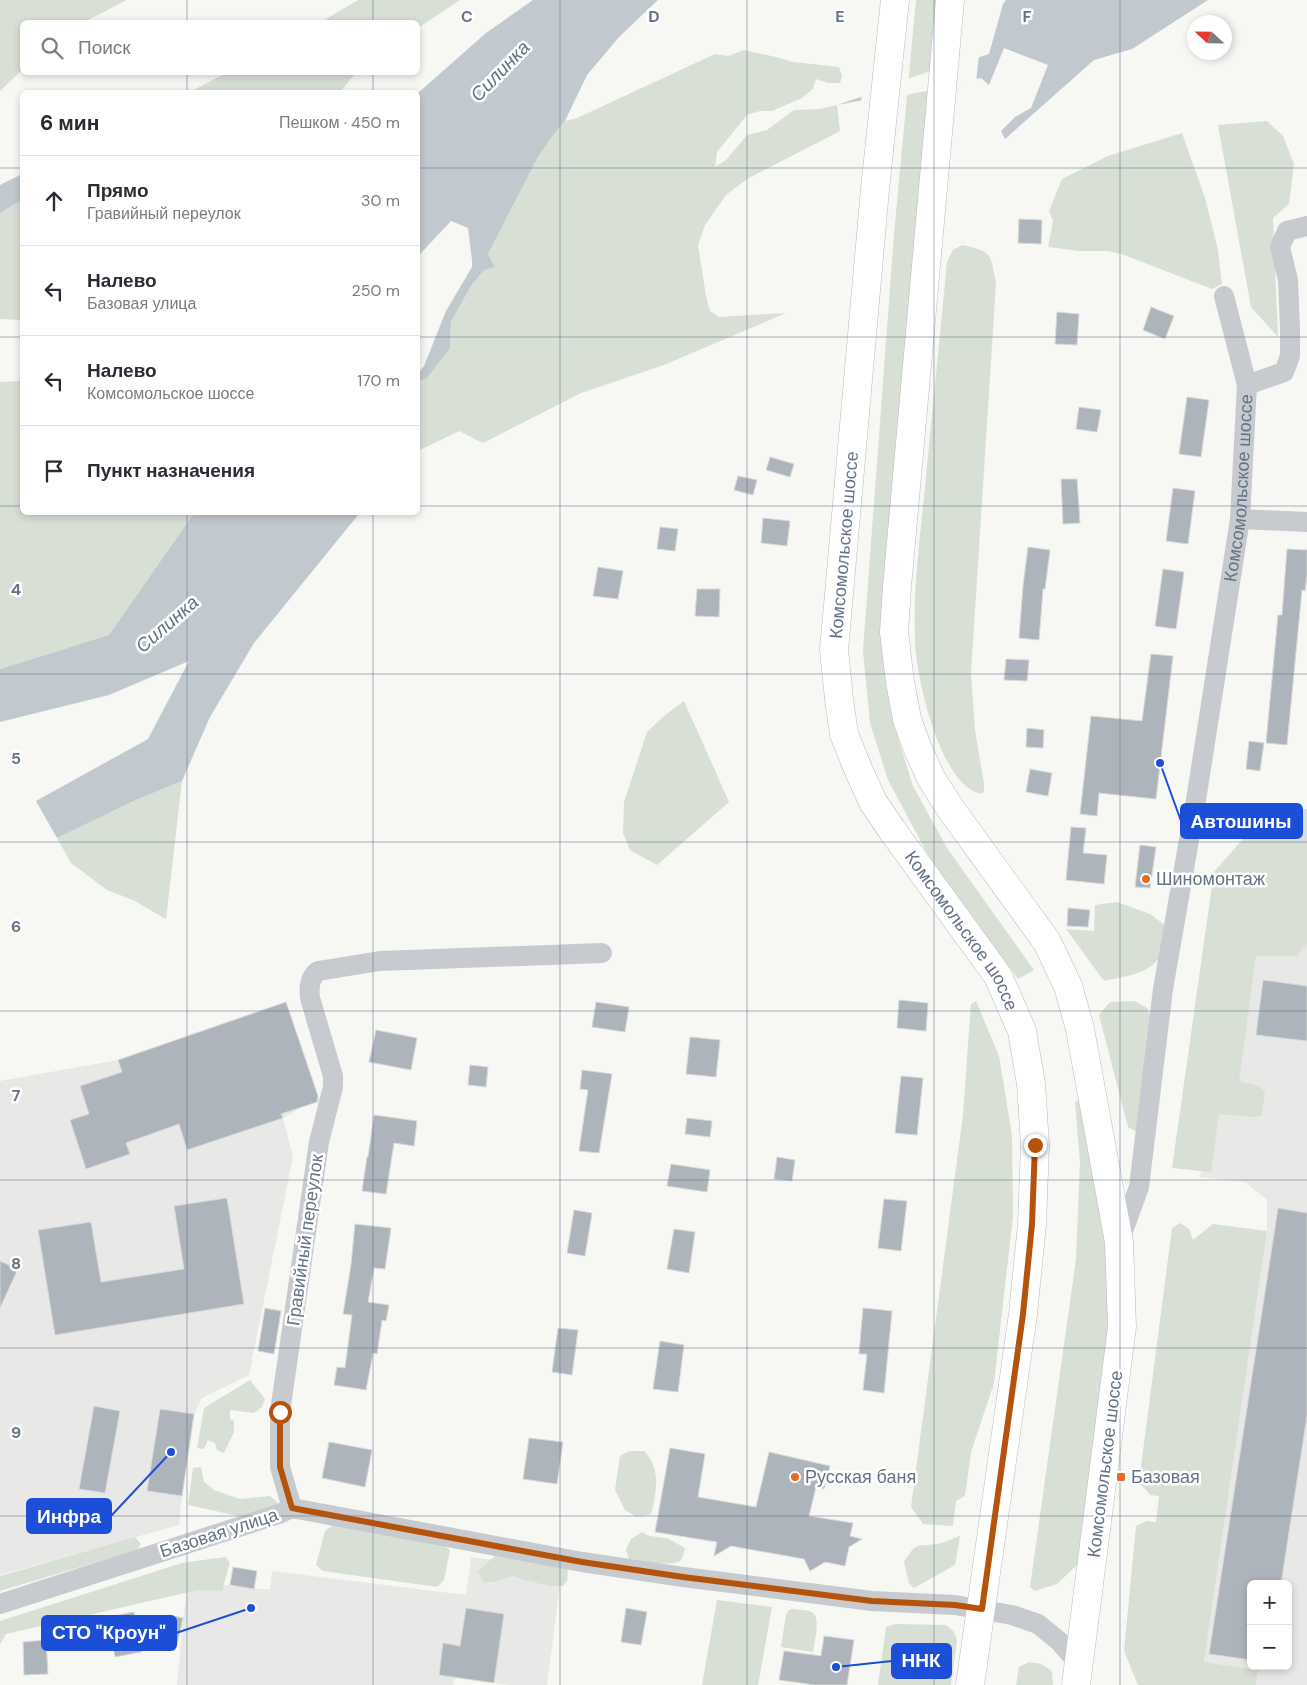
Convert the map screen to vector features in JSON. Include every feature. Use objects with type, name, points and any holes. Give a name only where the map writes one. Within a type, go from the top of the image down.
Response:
[{"type":"main road","name":"Комсомольское шоссе","points":[[895,0],[875,188],[834,650],[838,699],[844,734],[858,769],[873,802],[998,976],[1022,1031],[1031,1084],[1035,1145],[1032,1214],[1023,1314],[970,1685]]},
{"type":"main road","name":"Комсомольское шоссе","points":[[950,0],[894,632],[900,682],[907,718],[931,778],[950,808],[1047,942],[1068,986],[1080,1029],[1119,1242],[1122,1327],[1078,1674]]},
{"type":"street","points":[[1246,385],[1284,372],[1290,356],[1288,280],[1280,247],[1288,231],[1307,226]]},
{"type":"street","name":"Комсомольское шоссе","points":[[1119,1242],[1139,1187],[1163,989],[1196,800],[1240,519],[1246,385],[1224,296]]},
{"type":"street","points":[[1240,519],[1307,522]]},
{"type":"street","name":"Гравийный переулок","points":[[292,1508],[280,1467],[280,1412],[319,1142],[333,1087],[332,1076],[310,998],[309,989],[312,976],[318,971],[380,962],[602,953]]},
{"type":"street","name":"Базовая улица","points":[[0,1604],[279,1514],[292,1508],[582,1562],[839,1598],[955,1605],[1012,1615],[1038,1624],[1059,1641],[1078,1674]]},
{"type":"shaded area","points":[[0,0],[127,0],[88,20],[20,20],[20,72],[0,91]]},
{"type":"shaded area","points":[[358,0],[460,0],[420,27],[420,20],[324,20]]},
{"type":"shaded area","points":[[916,0],[938,0],[886,586],[882,652],[892,719],[913,786],[947,848],[1034,970],[1018,979],[929,857],[888,780],[870,723],[863,651],[894,234]]},
{"type":"shaded area","points":[[744,50],[793,62],[839,67],[842,76],[840,83],[828,83],[816,79],[813,89],[802,98],[772,111],[760,111],[747,115],[717,152],[715,167],[726,160],[747,135],[767,130],[794,110],[820,109],[837,105],[840,131],[747,179],[726,195],[705,225],[698,245],[710,311],[719,317],[786,313],[664,365],[581,393],[483,443],[459,431],[420,450],[420,380],[427,377],[450,348],[451,322],[471,286],[484,270],[495,267],[488,254],[538,157],[554,134],[565,121],[577,118],[715,54],[728,56]]},
{"type":"shaded area","points":[[222,75],[354,75],[342,90],[194,90]]},
{"type":"shaded area","points":[[1267,121],[1283,136],[1294,164],[1289,204],[1273,218],[1278,337],[1251,307],[1218,125]]},
{"type":"shaded area","points":[[1182,133],[1205,198],[1218,250],[1222,284],[1212,289],[1109,251],[1079,251],[1048,247],[1053,221],[1049,211],[1062,179],[1108,156]]},
{"type":"shaded area","points":[[20,201],[20,320],[0,319],[0,213]]},
{"type":"shaded area","points":[[962,245],[980,250],[988,255],[993,265],[996,283],[971,673],[975,730],[984,784],[984,791],[981,794],[966,787],[953,771],[942,751],[925,702],[916,655],[915,638],[917,562],[947,262],[953,250]]},
{"type":"shaded area","points":[[20,381],[20,515],[193,515],[109,635],[0,669],[0,382]]},
{"type":"shaded area","points":[[684,701],[729,802],[657,865],[630,850],[623,833],[624,802],[647,732]]},
{"type":"shaded area","points":[[182,781],[166,919],[133,900],[107,890],[71,863],[57,838],[136,800]]},
{"type":"shaded area","points":[[1266,809],[1307,809],[1307,943],[1297,956],[1256,956],[1239,1081],[1259,1086],[1265,1092],[1262,1115],[1255,1117],[1219,1114],[1211,1172],[1172,1168],[1214,872],[1255,825]]},
{"type":"shaded area","points":[[1117,902],[1150,914],[1166,926],[1164,944],[1159,958],[1147,969],[1139,973],[1104,981],[1066,929],[1094,931],[1095,905]]},
{"type":"shaded area","points":[[1234,902],[1307,911],[1307,1685],[1256,1685],[1258,1670],[1292,1670],[1292,1580],[1247,1580],[1247,1668],[1204,1662],[1267,1231],[1267,1200],[1245,1182],[1200,1177]]},
{"type":"shaded area","points":[[976,1001],[999,1056],[1012,1135],[1013,1216],[994,1383],[971,1452],[965,1496],[956,1501],[953,1526],[923,1524],[911,1507],[963,1115],[971,1004]]},
{"type":"shaded area","points":[[1135,1001],[1147,1008],[1152,1020],[1137,1132],[1128,1127],[1099,1015],[1110,1002]]},
{"type":"shaded area","points":[[286,1002],[320,1101],[304,1106],[283,1118],[293,1156],[249,1375],[202,1398],[194,1414],[179,1525],[0,1575],[0,1081],[118,1060]]},
{"type":"shaded area","points":[[1083,1099],[1105,1215],[1114,1330],[1077,1565],[1057,1584],[1035,1591],[1030,1587],[1076,1259],[1080,1161],[1075,1102]]},
{"type":"shaded area","points":[[1180,1223],[1189,1229],[1193,1240],[1213,1224],[1267,1231],[1204,1662],[1247,1668],[1247,1670],[1258,1670],[1256,1685],[1138,1685],[1124,1651],[1136,1526],[1147,1521],[1156,1522],[1159,1496],[1150,1495],[1139,1482],[1172,1228]]},
{"type":"shaded area","points":[[250,1380],[265,1399],[262,1407],[254,1413],[230,1410],[230,1419],[234,1421],[234,1432],[224,1453],[217,1450],[215,1443],[208,1440],[204,1449],[197,1448],[204,1408]]},
{"type":"shaded area","points":[[629,1451],[644,1451],[653,1465],[656,1489],[651,1514],[637,1517],[625,1510],[615,1490],[620,1456]]},
{"type":"shaded area","points":[[201,1467],[204,1482],[214,1490],[240,1499],[270,1496],[278,1503],[274,1508],[243,1517],[188,1505],[193,1468]]},
{"type":"shaded area","points":[[335,1524],[442,1544],[450,1550],[444,1580],[437,1587],[323,1571],[316,1565],[325,1531]]},
{"type":"shaded area","points":[[642,1532],[649,1536],[667,1538],[685,1548],[681,1560],[673,1563],[654,1563],[629,1559],[626,1550],[631,1539]]},
{"type":"shaded area","points":[[960,1536],[955,1565],[914,1588],[909,1583],[904,1562],[912,1551],[918,1546],[940,1543]]},
{"type":"shaded area","points":[[135,1537],[141,1544],[137,1550],[0,1591],[0,1576]]},
{"type":"shaded area","points":[[495,1556],[568,1568],[567,1581],[563,1586],[551,1586],[513,1576],[494,1582],[483,1582],[478,1571]]},
{"type":"shaded area","points":[[225,1557],[230,1562],[222,1591],[198,1590],[6,1634],[0,1644],[0,1621],[182,1563]]},
{"type":"shaded area","points":[[471,1557],[562,1569],[547,1685],[509,1685],[455,1677],[453,1685],[177,1685],[188,1584],[230,1585],[254,1589],[270,1589],[272,1571],[466,1595]]},
{"type":"shaded area","points":[[717,1600],[772,1607],[758,1685],[702,1685]]},
{"type":"shaded area","points":[[789,1610],[809,1611],[813,1613],[817,1620],[813,1652],[781,1647],[786,1615]]},
{"type":"shaded area","points":[[895,1624],[946,1625],[954,1632],[957,1640],[951,1685],[878,1685],[886,1627]]},
{"type":"shaded area","points":[[1029,1662],[1041,1664],[1052,1671],[1053,1685],[1016,1685],[1019,1667]]},
{"type":"water","name":"Силинка","points":[[533,0],[658,0],[619,37],[587,75],[565,121],[538,157],[488,254],[495,267],[484,270],[471,286],[451,322],[450,348],[427,378],[420,380],[420,371],[424,366],[446,311],[472,267],[472,260],[468,228],[451,221],[420,254],[420,91],[486,33]]},
{"type":"water","points":[[1006,0],[1208,0],[1132,49],[1094,60],[1005,139],[1001,131],[1015,117],[1031,108],[1048,65],[1004,48],[989,85],[981,78],[837,105],[989,54],[1003,4]]},
{"type":"water","points":[[20,175],[20,201],[0,213],[0,185]]},
{"type":"water","name":"Силинка","points":[[193,515],[358,515],[254,643],[210,717],[182,781],[136,800],[57,838],[36,801],[148,739],[189,661],[109,695],[0,722],[0,669],[109,635]]},
{"type":"pier","points":[[979,55],[976,82],[861,103],[862,94]]},
{"type":"building","points":[[1019,219],[1042,220],[1041,244],[1018,243]]},
{"type":"building","points":[[1151,307],[1174,316],[1165,339],[1143,330]]},
{"type":"building","points":[[1057,312],[1079,314],[1077,345],[1055,344]]},
{"type":"building","points":[[1187,397],[1209,400],[1201,457],[1179,454]]},
{"type":"building","points":[[1079,407],[1101,410],[1097,432],[1076,429]]},
{"type":"building","points":[[770,457],[794,464],[790,477],[766,470]]},
{"type":"building","points":[[738,476],[757,480],[753,495],[734,490]]},
{"type":"building","points":[[1061,479],[1077,479],[1080,523],[1063,524]]},
{"type":"building","points":[[1173,488],[1195,491],[1188,544],[1166,541]]},
{"type":"building","points":[[763,518],[790,521],[787,546],[761,543]]},
{"type":"building","points":[[660,527],[678,529],[675,551],[657,549]]},
{"type":"building","points":[[1028,547],[1050,550],[1045,589],[1043,589],[1039,640],[1019,638]]},
{"type":"building","points":[[1287,549],[1307,550],[1307,576],[1305,591],[1302,590],[1287,745],[1266,743],[1278,615],[1282,615]]},
{"type":"building","points":[[598,567],[623,571],[618,599],[593,596]]},
{"type":"building","points":[[1163,569],[1184,572],[1176,629],[1155,626]]},
{"type":"building","points":[[697,589],[720,589],[719,617],[695,616]]},
{"type":"building","points":[[1151,654],[1173,656],[1156,799],[1099,793],[1097,816],[1080,814],[1091,716],[1142,721]]},
{"type":"building","points":[[1006,659],[1029,660],[1027,681],[1004,680]]},
{"type":"building","points":[[1027,728],[1044,730],[1043,748],[1026,747]]},
{"type":"building","points":[[1249,741],[1264,743],[1260,771],[1246,769]]},
{"type":"building","points":[[1030,769],[1052,773],[1048,796],[1026,792]]},
{"type":"building","points":[[1071,827],[1086,828],[1083,853],[1107,855],[1104,884],[1066,880]]},
{"type":"building","points":[[1140,845],[1156,847],[1150,888],[1135,887]]},
{"type":"building","points":[[1068,908],[1090,910],[1088,927],[1067,926]]},
{"type":"building","points":[[1263,980],[1307,986],[1307,1041],[1256,1035]]},
{"type":"building","points":[[899,1000],[928,1003],[926,1031],[897,1028]]},
{"type":"building","points":[[286,1002],[318,1096],[317,1102],[281,1114],[283,1118],[187,1150],[179,1124],[126,1143],[130,1154],[86,1169],[70,1120],[89,1114],[80,1086],[122,1072],[118,1060]]},
{"type":"building","points":[[596,1002],[629,1007],[625,1032],[592,1027]]},
{"type":"building","points":[[376,1030],[417,1038],[411,1070],[369,1062]]},
{"type":"building","points":[[690,1037],[720,1040],[716,1077],[686,1074]]},
{"type":"building","points":[[470,1065],[488,1067],[486,1087],[468,1085]]},
{"type":"building","points":[[582,1070],[612,1074],[599,1153],[579,1151],[588,1090],[580,1089]]},
{"type":"building","points":[[901,1076],[923,1078],[917,1135],[895,1133]]},
{"type":"building","points":[[374,1115],[417,1121],[414,1146],[394,1143],[386,1194],[362,1191]]},
{"type":"building","points":[[687,1118],[712,1121],[710,1137],[685,1134]]},
{"type":"building","points":[[777,1157],[795,1160],[792,1181],[774,1179]]},
{"type":"building","points":[[671,1164],[710,1170],[707,1192],[667,1186]]},
{"type":"building","points":[[227,1198],[244,1304],[55,1335],[38,1230],[91,1222],[101,1282],[184,1269],[174,1206]]},
{"type":"building","points":[[884,1199],[907,1201],[901,1251],[878,1248]]},
{"type":"building","points":[[1278,1208],[1307,1213],[1307,1416],[1282,1580],[1247,1580],[1247,1659],[1209,1654]]},
{"type":"building","points":[[574,1210],[592,1213],[585,1256],[567,1253]]},
{"type":"building","points":[[355,1224],[391,1228],[385,1269],[374,1268],[368,1302],[389,1305],[386,1321],[382,1320],[377,1354],[373,1353],[366,1390],[334,1385],[337,1367],[345,1368],[352,1315],[343,1314]]},
{"type":"building","points":[[674,1229],[695,1232],[689,1273],[667,1269]]},
{"type":"building","points":[[0,1261],[18,1269],[0,1308]]},
{"type":"building","points":[[265,1308],[281,1311],[274,1354],[258,1351]]},
{"type":"building","points":[[863,1308],[892,1311],[884,1393],[863,1390],[867,1354],[859,1354]]},
{"type":"building","points":[[558,1328],[578,1330],[572,1375],[552,1372]]},
{"type":"building","points":[[660,1341],[684,1345],[678,1392],[653,1389]]},
{"type":"building","points":[[94,1406],[120,1411],[105,1493],[79,1489]]},
{"type":"building","points":[[160,1409],[194,1414],[182,1496],[147,1491]]},
{"type":"building","points":[[529,1438],[563,1442],[557,1484],[523,1479]]},
{"type":"building","points":[[329,1442],[372,1450],[365,1487],[322,1478]]},
{"type":"building","points":[[670,1448],[705,1454],[698,1497],[756,1507],[769,1452],[830,1466],[824,1489],[816,1487],[809,1516],[853,1523],[850,1536],[862,1539],[849,1547],[845,1566],[825,1562],[810,1571],[804,1559],[731,1546],[714,1556],[717,1542],[655,1532]]},
{"type":"building","points":[[233,1567],[257,1571],[254,1589],[230,1585]]},
{"type":"building","points":[[466,1608],[504,1614],[494,1683],[439,1675],[443,1643],[460,1646]]},
{"type":"building","points":[[626,1608],[647,1612],[641,1645],[621,1642]]},
{"type":"building","points":[[134,1612],[141,1652],[115,1657],[108,1617]]},
{"type":"building","points":[[168,1615],[183,1618],[177,1645],[162,1642]]},
{"type":"building","points":[[824,1636],[854,1640],[847,1685],[815,1685],[779,1680],[784,1651],[821,1656]]},
{"type":"building","points":[[46,1640],[48,1674],[24,1675],[23,1642]]},
{"type":"place","name":"Автошины","points":[[1160,763]]},
{"type":"place","name":"Шиномонтаж","points":[[1146,879]]},
{"type":"place","name":"Инфра","points":[[171,1452]]},
{"type":"place","name":"Русская баня","points":[[795,1477]]},
{"type":"place","name":"Базовая","points":[[1121,1477]]},
{"type":"place","name":"СТО \"Кроун\"","points":[[251,1608]]},
{"type":"place","name":"ННК","points":[[836,1667]]},
{"type":"route","points":[[280,1412],[280,1467],[292,1508],[582,1562],[683,1577],[830,1597],[955,1605],[982,1609],[1023,1314],[1032,1224],[1035,1145]]}]
